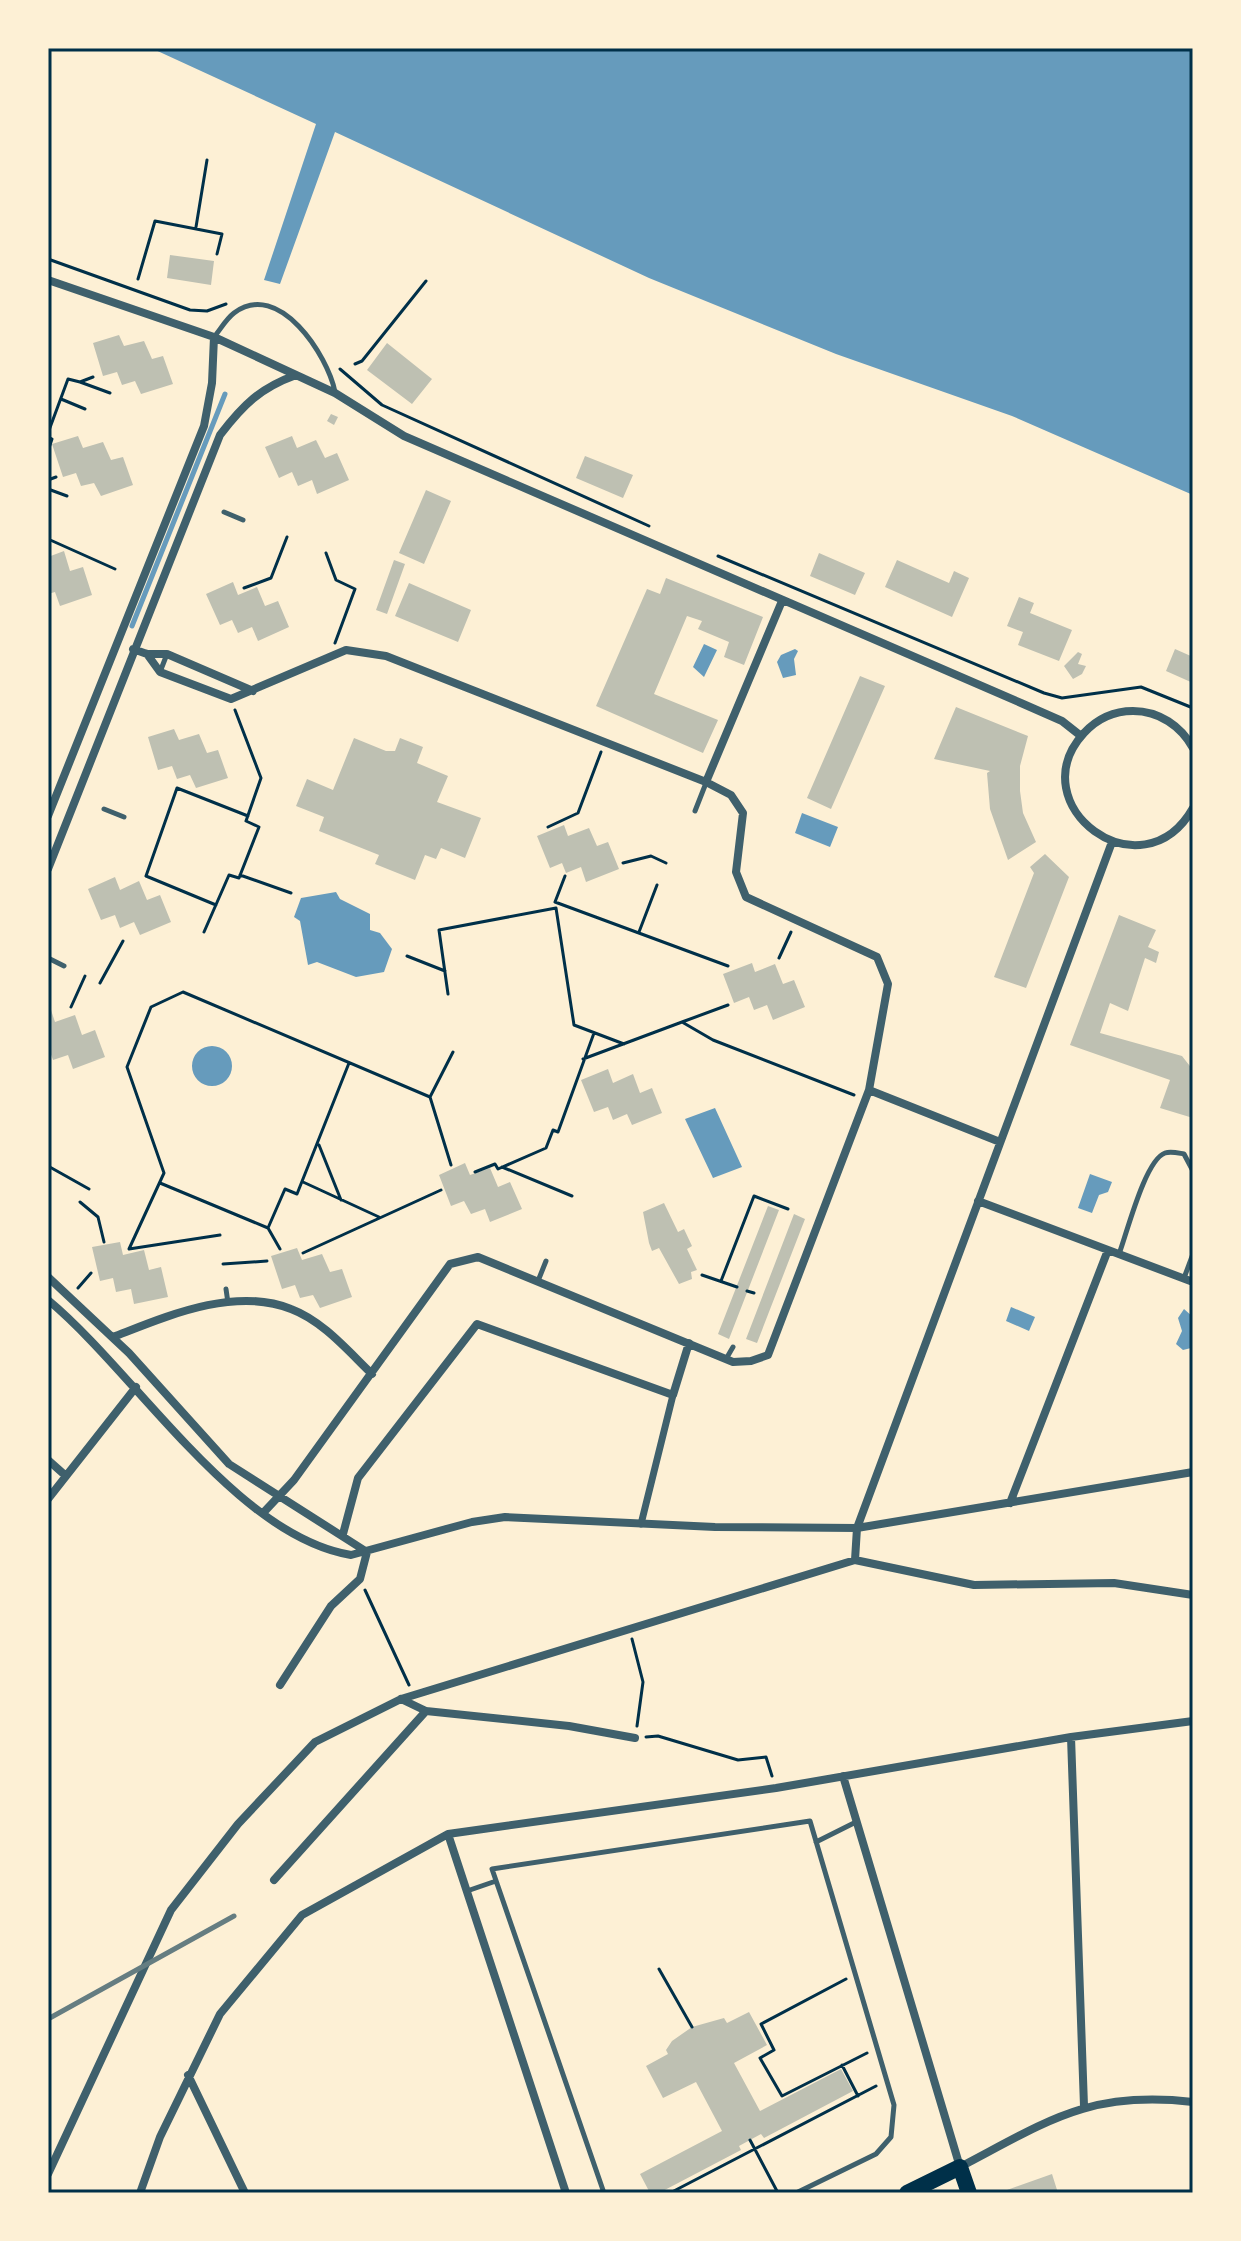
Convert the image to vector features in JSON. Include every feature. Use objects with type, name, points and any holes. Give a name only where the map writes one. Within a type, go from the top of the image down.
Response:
[{"type":"main road","points":[[913,2190],[960,2167],[969,2193]]},
{"type":"main road","points":[[913,2190],[940,2193]]},
{"type":"street","points":[[48,280],[214,337],[335,393],[404,436],[1062,721],[1081,736]]},
{"type":"street","points":[[48,816],[204,426],[212,383],[214,337]]},
{"type":"street","points":[[48,869],[220,435],[246,400],[269,385],[296,375]]},
{"type":"street","points":[[706,782],[782,601]]},
{"type":"street","points":[[133,649],[147,654],[167,654],[253,691]]},
{"type":"street","points":[[147,654],[160,672],[231,699],[346,650],[386,656],[706,782],[731,795],[743,813],[736,872],[746,897],[877,957],[888,984],[869,1090],[768,1355],[751,1361],[726,1359],[478,1257],[450,1264],[294,1480],[264,1512]]},
{"type":"street","points":[[1193,748],[1171,722],[1143,711],[1123,712],[1104,717],[1081,736],[1068,762],[1069,797],[1087,827],[1112,842],[1136,845],[1160,840],[1180,826],[1193,808]]},
{"type":"street","points":[[855,1560],[857,1528],[1112,842]]},
{"type":"street","points":[[869,1090],[1000,1142]]},
{"type":"street","points":[[978,1201],[1188,1280]]},
{"type":"street","points":[[1010,1503],[1108,1250]]},
{"type":"street","points":[[48,1277],[113,1337],[229,1464],[367,1552]]},
{"type":"street","points":[[48,1300],[136,1387],[216,1477],[264,1512],[331,1552],[351,1555],[367,1552],[472,1522],[505,1517],[641,1524],[857,1528],[1193,1472]]},
{"type":"street","points":[[113,1337],[188,1310],[228,1303],[258,1303],[291,1308],[322,1327],[372,1374]]},
{"type":"street","points":[[343,1534],[358,1478],[477,1324],[673,1395]]},
{"type":"street","points":[[641,1524],[689,1343]]},
{"type":"street","points":[[48,1499],[136,1387]]},
{"type":"street","points":[[48,1460],[66,1476]]},
{"type":"street","points":[[280,1685],[331,1606],[360,1579],[367,1552]]},
{"type":"street","points":[[48,2174],[171,1910],[238,1824],[315,1742],[401,1699],[630,1632],[855,1560],[974,1585],[1114,1583],[1193,1595]]},
{"type":"street","points":[[401,1699],[426,1711],[569,1726],[635,1738]]},
{"type":"street","points":[[274,1880],[426,1711]]},
{"type":"street","points":[[140,2193],[188,2075],[220,2014],[302,1915],[448,1834],[776,1788],[1071,1737],[1193,1721]]},
{"type":"street","points":[[1071,1737],[1084,2106]]},
{"type":"street","points":[[843,1776],[960,2167],[1084,2106],[1128,2099],[1193,2102]]},
{"type":"street","points":[[448,1834],[566,2193]]},
{"type":"street","points":[[188,2075],[245,2193]]},
{"type":"lane","points":[[214,337],[233,314],[244,309],[276,310],[291,318],[315,346],[331,370],[335,393]]},
{"type":"lane","points":[[224,512],[243,520]]},
{"type":"lane","points":[[160,672],[167,654]]},
{"type":"lane","points":[[695,811],[706,782]]},
{"type":"lane","points":[[104,809],[124,817]]},
{"type":"lane","points":[[48,958],[64,966]]},
{"type":"lane","points":[[1119,1254],[1152,1163],[1165,1153],[1174,1152],[1184,1154],[1193,1171]]},
{"type":"lane","points":[[1188,1280],[1193,1254]]},
{"type":"lane","points":[[538,1282],[546,1261]]},
{"type":"lane","points":[[226,1289],[228,1303]]},
{"type":"lane","points":[[726,1359],[733,1347]]},
{"type":"lane","points":[[604,2193],[492,1869],[810,1821],[894,2105],[891,2137],[876,2154],[796,2193]]},
{"type":"lane","points":[[816,1842],[857,1821]]},
{"type":"lane","points":[[467,1891],[497,1881]]},
{"type":"path","points":[[195,229],[207,160]]},
{"type":"path","points":[[138,279],[155,221],[222,234],[217,254]]},
{"type":"path","points":[[48,259],[190,310],[207,311],[238,299]]},
{"type":"path","points":[[355,364],[362,361],[426,281]]},
{"type":"path","points":[[335,362],[382,405],[660,531]]},
{"type":"path","points":[[80,382],[93,377]]},
{"type":"path","points":[[48,451],[52,439],[48,435],[68,379],[110,393]]},
{"type":"path","points":[[61,399],[85,409]]},
{"type":"path","points":[[48,480],[56,477]]},
{"type":"path","points":[[48,489],[67,496]]},
{"type":"path","points":[[244,588],[271,578],[287,537]]},
{"type":"path","points":[[48,539],[115,569]]},
{"type":"path","points":[[326,553],[336,580],[355,589],[335,639]]},
{"type":"path","points":[[717,556],[1044,693],[1062,698],[1141,687],[1193,708]]},
{"type":"path","points":[[204,932],[229,875],[239,878],[259,827],[246,821],[261,778],[231,699]]},
{"type":"path","points":[[548,827],[578,813],[595,769]]},
{"type":"path","points":[[216,905],[146,876],[177,788],[248,816]]},
{"type":"path","points":[[623,863],[651,856],[666,863]]},
{"type":"path","points":[[240,875],[291,893]]},
{"type":"path","points":[[565,876],[555,902],[574,1025],[624,1044]]},
{"type":"path","points":[[639,932],[657,885]]},
{"type":"path","points":[[555,902],[621,930],[639,932],[728,966]]},
{"type":"path","points":[[448,994],[439,930],[556,908]]},
{"type":"path","points":[[779,958],[788,939]]},
{"type":"path","points":[[100,983],[123,941]]},
{"type":"path","points":[[407,956],[445,972]]},
{"type":"path","points":[[71,1007],[85,976]]},
{"type":"path","points":[[220,1235],[129,1249],[164,1173],[127,1067],[151,1007],[183,992],[430,1097]]},
{"type":"path","points":[[583,1059],[728,1005]]},
{"type":"path","points":[[682,1022],[713,1040],[865,1100]]},
{"type":"path","points":[[475,1172],[495,1164],[498,1169],[546,1148],[553,1130],[558,1132],[594,1033]]},
{"type":"path","points":[[451,1165],[430,1097],[453,1052]]},
{"type":"path","points":[[268,1228],[285,1189],[297,1194],[303,1182],[349,1063]]},
{"type":"path","points":[[319,1145],[341,1200]]},
{"type":"path","points":[[48,1166],[89,1189]]},
{"type":"path","points":[[502,1167],[572,1196]]},
{"type":"path","points":[[303,1182],[381,1217]]},
{"type":"path","points":[[160,1183],[268,1228],[280,1249]]},
{"type":"path","points":[[303,1253],[441,1190]]},
{"type":"path","points":[[721,1281],[754,1196],[788,1209]]},
{"type":"path","points":[[80,1202],[98,1217],[104,1242]]},
{"type":"path","points":[[223,1264],[267,1261]]},
{"type":"path","points":[[78,1288],[91,1273]]},
{"type":"path","points":[[702,1275],[737,1287]]},
{"type":"path","points":[[747,1291],[754,1293]]},
{"type":"path","points":[[360,1579],[414,1696]]},
{"type":"path","points":[[630,1632],[643,1682],[635,1738],[658,1736],[738,1760],[766,1757],[776,1788]]},
{"type":"path","points":[[659,1969],[692,2027]]},
{"type":"path","points":[[855,1975],[761,2024],[774,2050],[760,2058],[782,2096],[877,2048]]},
{"type":"path","points":[[842,2065],[858,2096]]},
{"type":"path","points":[[670,2193],[887,2082]]},
{"type":"path","points":[[750,2140],[778,2193]]},
{"type":"water","points":[[151,48],[1193,48],[1193,495],[1012,416],[836,354],[649,278],[335,132],[280,284],[264,280],[316,124]]},
{"type":"water","points":[[704,644],[717,650],[704,677],[693,667]]},
{"type":"water","points":[[795,649],[798,651],[794,659],[796,675],[783,678],[777,662],[781,655]]},
{"type":"water","points":[[802,813],[838,827],[830,847],[795,833]]},
{"type":"water","points":[[336,892],[340,899],[370,914],[370,930],[380,933],[392,949],[384,972],[356,977],[317,962],[308,965],[300,921],[294,917],[301,898]]},
{"type":"water","points":[[212,1046],[226,1052],[232,1066],[226,1080],[212,1086],[198,1080],[192,1066],[198,1052]]},
{"type":"water","points":[[715,1108],[742,1167],[713,1178],[685,1119]]},
{"type":"water","points":[[1090,1174],[1112,1182],[1108,1192],[1099,1195],[1092,1213],[1078,1208]]},
{"type":"water","points":[[1011,1307],[1035,1317],[1029,1331],[1006,1321]]},
{"type":"water","points":[[1184,1309],[1193,1317],[1191,1348],[1183,1350],[1176,1344],[1182,1331],[1178,1318]]},
{"type":"building","points":[[170,255],[214,261],[211,285],[167,278]]},
{"type":"building","points":[[119,335],[124,346],[144,341],[152,359],[163,356],[173,384],[141,394],[135,381],[122,385],[117,372],[103,376],[93,343]]},
{"type":"building","points":[[387,343],[432,379],[412,404],[367,370]]},
{"type":"building","points":[[331,414],[338,417],[334,425],[327,421]]},
{"type":"building","points":[[78,436],[83,448],[103,442],[111,460],[123,457],[133,485],[101,496],[94,483],[81,486],[76,473],[63,477],[52,444]]},
{"type":"building","points":[[292,436],[297,448],[316,440],[325,458],[337,453],[349,480],[317,494],[312,480],[298,486],[292,472],[279,478],[265,447]]},
{"type":"building","points":[[585,456],[633,475],[623,498],[576,478]]},
{"type":"building","points":[[426,490],[451,501],[424,564],[399,553]]},
{"type":"building","points":[[64,551],[70,571],[83,567],[92,595],[60,606],[55,592],[48,594],[48,557]]},
{"type":"building","points":[[819,553],[865,573],[855,595],[810,576]]},
{"type":"building","points":[[394,560],[405,564],[387,614],[376,610]]},
{"type":"building","points":[[897,560],[949,583],[954,571],[969,578],[952,617],[885,587]]},
{"type":"building","points":[[666,578],[763,617],[744,665],[724,657],[729,642],[698,629],[702,621],[687,616],[654,694],[718,720],[703,753],[596,706],[647,589],[660,594]]},
{"type":"building","points":[[233,582],[238,595],[257,587],[265,606],[278,601],[289,627],[258,641],[252,627],[238,633],[232,620],[220,625],[206,594]]},
{"type":"building","points":[[409,583],[471,610],[458,642],[395,616]]},
{"type":"building","points":[[1019,597],[1034,603],[1030,613],[1072,630],[1059,661],[1018,645],[1023,632],[1007,626]]},
{"type":"building","points":[[1175,649],[1193,657],[1193,683],[1166,671]]},
{"type":"building","points":[[1078,652],[1082,654],[1078,664],[1086,666],[1082,674],[1073,679],[1064,666]]},
{"type":"building","points":[[860,676],[885,686],[831,809],[807,798]]},
{"type":"building","points":[[956,707],[1028,736],[1020,766],[1020,791],[1023,813],[1036,842],[1008,860],[990,809],[987,773],[990,771],[934,759]]},
{"type":"building","points":[[174,729],[179,740],[199,734],[207,753],[218,750],[228,778],[196,788],[190,775],[177,779],[172,766],[158,770],[148,737]]},
{"type":"building","points":[[354,738],[386,751],[395,751],[400,738],[423,747],[417,763],[448,776],[437,802],[481,818],[465,858],[441,848],[436,859],[425,855],[415,880],[375,864],[379,855],[319,831],[324,817],[296,806],[307,779],[333,790]]},
{"type":"building","points":[[564,825],[568,836],[589,828],[597,846],[608,842],[619,869],[586,882],[581,867],[566,873],[562,863],[550,868],[537,836]]},
{"type":"building","points":[[1045,854],[1069,877],[1026,988],[994,977],[1034,873],[1030,867]]},
{"type":"building","points":[[115,877],[120,890],[139,881],[147,900],[160,895],[171,922],[140,935],[134,922],[120,928],[115,915],[101,920],[88,889]]},
{"type":"building","points":[[1119,915],[1156,930],[1148,947],[1159,952],[1156,963],[1145,958],[1128,1011],[1110,1003],[1100,1033],[1182,1056],[1193,1070],[1193,1118],[1160,1108],[1170,1080],[1070,1045]]},
{"type":"building","points":[[752,963],[755,972],[775,964],[783,984],[794,980],[805,1007],[773,1020],[767,1005],[754,1010],[749,997],[734,1003],[723,974]]},
{"type":"building","points":[[51,1010],[55,1022],[75,1015],[82,1035],[95,1030],[105,1057],[73,1069],[68,1055],[53,1060],[48,1046]]},
{"type":"building","points":[[608,1069],[613,1083],[633,1074],[640,1093],[652,1088],[662,1113],[632,1125],[627,1114],[613,1120],[608,1107],[594,1112],[581,1080]]},
{"type":"building","points":[[465,1163],[470,1175],[490,1168],[498,1187],[510,1182],[522,1209],[490,1222],[485,1209],[471,1214],[464,1201],[451,1206],[439,1175]]},
{"type":"building","points":[[664,1203],[678,1232],[684,1229],[692,1246],[687,1249],[697,1270],[691,1272],[692,1279],[679,1284],[659,1248],[652,1251],[643,1212]]},
{"type":"building","points":[[768,1206],[779,1210],[729,1339],[718,1334]]},
{"type":"building","points":[[794,1214],[805,1219],[757,1343],[746,1339]]},
{"type":"building","points":[[120,1242],[123,1255],[144,1250],[149,1270],[161,1267],[168,1297],[134,1304],[131,1289],[116,1292],[113,1278],[100,1281],[92,1247]]},
{"type":"building","points":[[297,1248],[302,1260],[322,1254],[330,1272],[342,1269],[352,1297],[320,1308],[313,1295],[300,1298],[295,1285],[282,1289],[271,1256]]},
{"type":"building","points":[[749,2012],[767,2045],[734,2063],[760,2111],[841,2069],[853,2091],[764,2138],[761,2134],[739,2146],[741,2150],[659,2193],[650,2193],[640,2174],[722,2131],[696,2082],[663,2098],[646,2066],[668,2054],[666,2050],[672,2041],[692,2027],[724,2018],[727,2023]]},
{"type":"building","points":[[1052,2174],[1058,2193],[1008,2193],[1007,2190]]},
{"type":"waterway","points":[[132,626],[225,394]]},
{"type":"railway","points":[[48,2019],[234,1916]]}]
